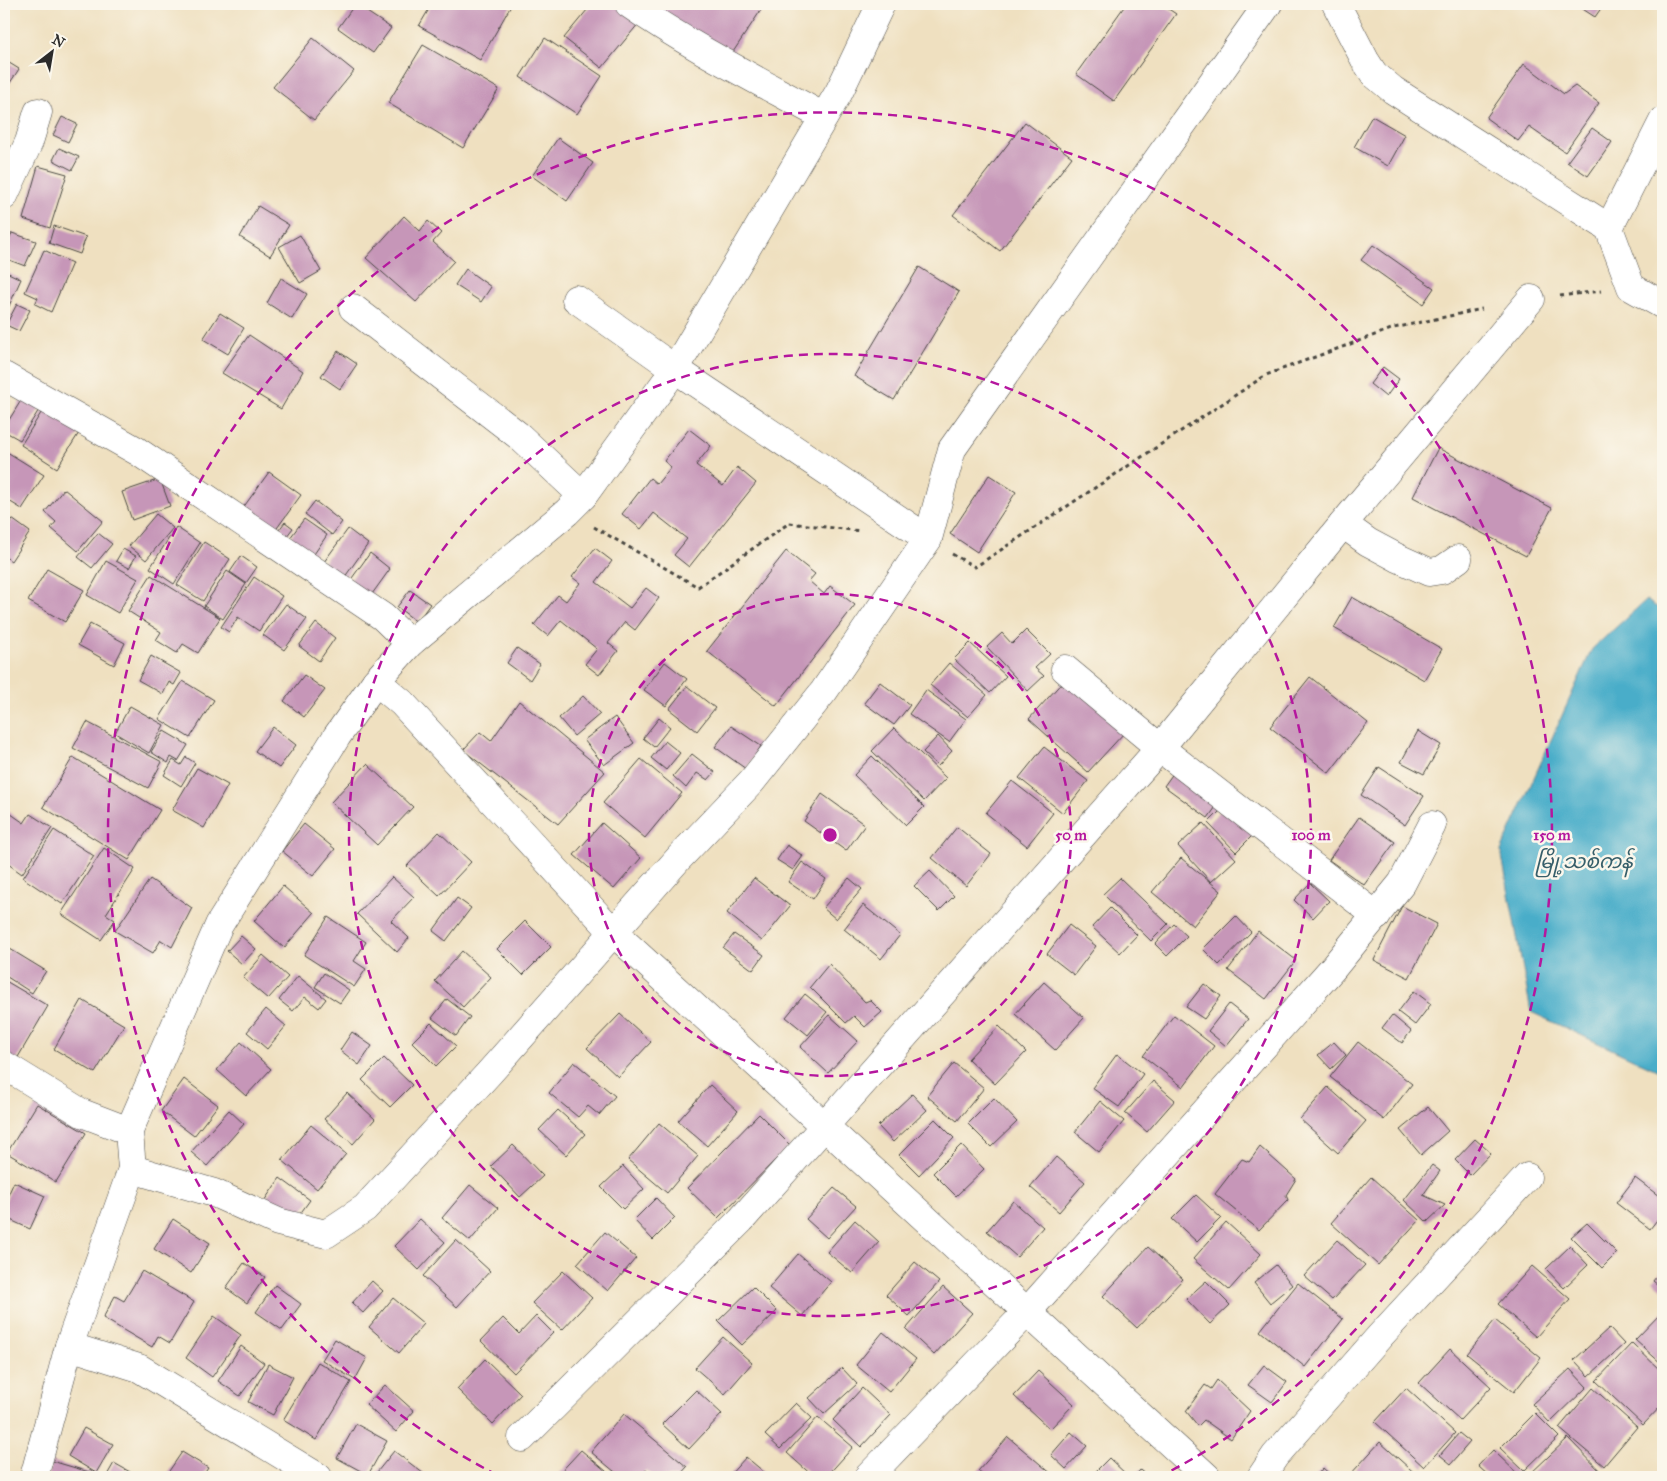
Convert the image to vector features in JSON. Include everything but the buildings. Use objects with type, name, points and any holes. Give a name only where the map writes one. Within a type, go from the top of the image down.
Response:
[{"type":"street","points":[[630,4],[654,21],[824,117]]},
{"type":"street","points":[[34,1477],[69,1346],[132,1169],[129,1131],[219,926],[337,736],[376,681],[410,643],[575,504],[675,369],[839,92],[881,4]]},
{"type":"street","points":[[132,1169],[214,1193],[278,1222],[326,1234],[365,1208],[490,1072],[679,858],[752,781],[824,691],[928,540],[952,449],[1268,4]]},
{"type":"street","points":[[1336,4],[1374,74],[1393,90],[1609,228],[1631,287],[1663,305]]},
{"type":"street","points":[[4,196],[29,142],[38,112]]},
{"type":"street","points":[[1609,228],[1663,121]]},
{"type":"street","points":[[576,299],[675,369],[928,540]]},
{"type":"street","points":[[522,1438],[741,1220],[825,1126],[1160,748],[1343,524],[1532,299]]},
{"type":"street","points":[[353,308],[519,436],[575,504]]},
{"type":"street","points":[[4,376],[137,451],[383,617],[410,643]]},
{"type":"street","points":[[1343,524],[1368,542],[1429,572],[1442,570],[1458,559]]},
{"type":"street","points":[[1065,669],[1160,748],[1377,916]]},
{"type":"street","points":[[376,681],[402,703],[614,932],[1207,1477]]},
{"type":"street","points":[[868,1477],[1027,1312],[1327,975],[1402,883],[1432,826]]},
{"type":"street","points":[[4,1065],[82,1113],[129,1131]]},
{"type":"street","points":[[1261,1477],[1275,1456],[1380,1336],[1526,1177]]},
{"type":"street","points":[[69,1346],[139,1368],[318,1477]]},
{"type":"path","points":[[928,540],[974,567],[1266,375],[1394,328],[1532,299],[1631,287]]},
{"type":"path","points":[[575,504],[698,588],[789,523],[868,532]]},
{"type":"water","name":"မြို့သစ်ကန်","points":[[1646,600],[1663,611],[1663,1073],[1531,1012],[1501,851],[1592,649]]}]
